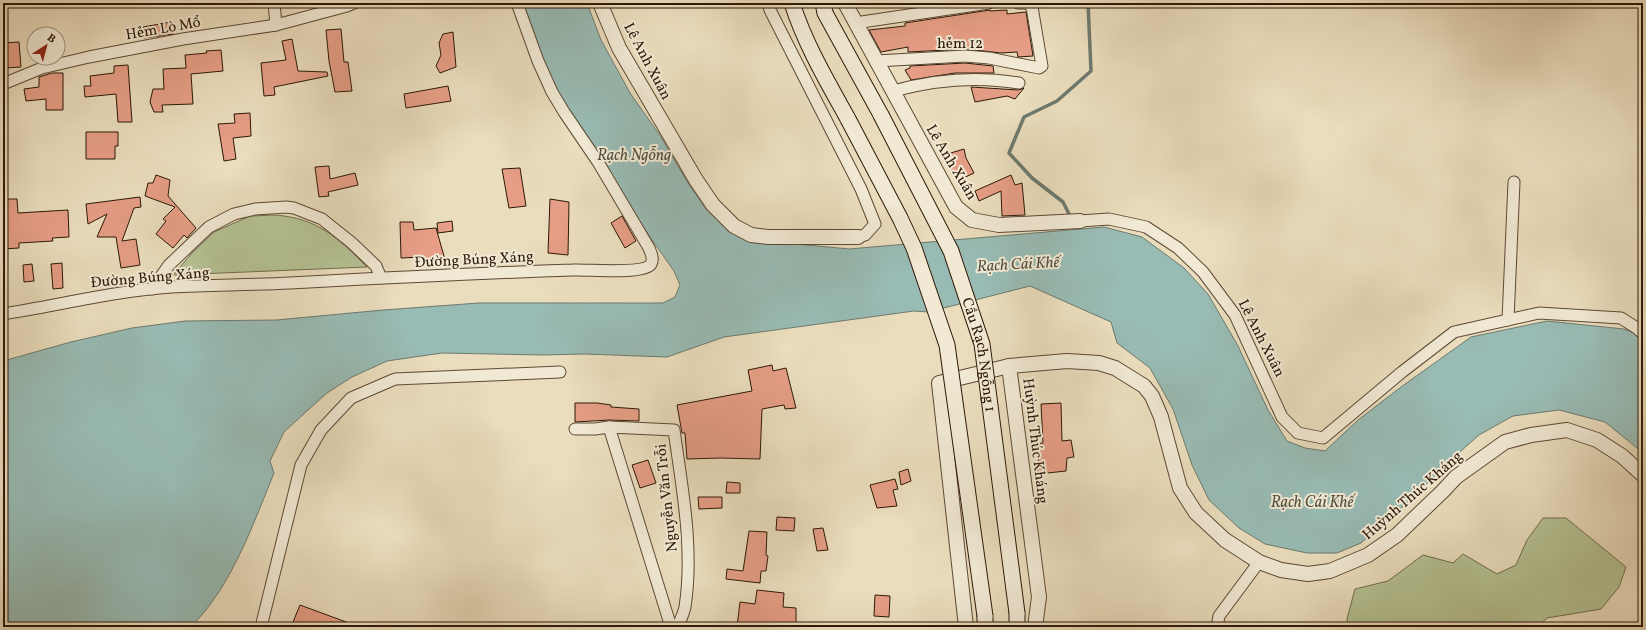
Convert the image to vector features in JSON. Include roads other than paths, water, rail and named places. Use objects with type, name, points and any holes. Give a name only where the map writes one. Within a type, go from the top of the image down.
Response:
[{"type":"main road","name":"Cầu Rạch Ngỗng 1","points":[[792,3],[799,26],[814,57],[900,218],[914,248],[947,345],[985,621]]},
{"type":"main road","name":"Cầu Rạch Ngỗng 1","points":[[823,3],[825,14],[881,115],[951,251],[982,344],[1017,620]]},
{"type":"street","points":[[274,3],[276,26]]},
{"type":"street","name":"Hẻm Lò Mổ","points":[[3,84],[42,68],[89,57],[183,39],[276,26],[354,3]]},
{"type":"street","name":"Đường Búng Xáng","points":[[3,314],[98,296],[172,287],[591,269],[633,271],[647,268],[652,263],[652,256],[649,248],[598,162],[552,92],[538,61],[517,3]]},
{"type":"street","name":"Lê Anh Xuân","points":[[600,3],[618,48],[696,180],[714,205],[734,226],[751,235],[768,237],[858,237]]},
{"type":"street","points":[[768,3],[770,10],[861,189],[875,224],[865,234],[858,237]]},
{"type":"street","name":"Lê Anh Xuân","points":[[845,3],[956,207],[972,220],[999,225],[1109,219],[1146,227],[1178,248],[1203,272],[1235,315],[1282,417],[1298,433],[1324,438],[1402,372],[1454,332],[1539,313],[1621,318],[1642,330]]},
{"type":"street","points":[[855,22],[989,3]]},
{"type":"street","name":"hẻm 12","points":[[876,61],[964,56],[989,58],[1039,68],[1042,66],[1032,7],[1027,3],[1018,3]]},
{"type":"street","points":[[893,92],[921,84],[984,79],[1019,83]]},
{"type":"street","points":[[1508,320],[1514,182]]},
{"type":"street","points":[[152,289],[169,265],[209,227],[234,214],[255,209],[286,207],[294,208],[322,219],[352,243],[376,266],[381,278]]},
{"type":"street","name":"Huỳnh Thúc Kháng","points":[[1035,627],[1039,598],[1009,366],[1067,361],[1099,363],[1115,368],[1144,386],[1152,396],[1161,417],[1180,488],[1196,513],[1225,540],[1259,562],[1281,570],[1308,574],[1330,571],[1368,555],[1397,535],[1456,477],[1506,442],[1531,435],[1567,430],[1597,440],[1622,456],[1643,475]]},
{"type":"street","points":[[966,627],[940,383],[1009,366]]},
{"type":"street","points":[[260,627],[301,465],[321,430],[351,398],[395,379],[560,372]]},
{"type":"street","name":"Nguyễn Văn Trỗi","points":[[609,427],[671,627]]},
{"type":"street","name":"Nguyễn Văn Trỗi","points":[[575,429],[609,427],[674,430],[683,493],[688,557],[685,608],[678,627]]},
{"type":"street","points":[[1217,627],[1220,616],[1259,562]]},
{"type":"water","points":[[522,3],[587,3],[601,40],[630,93],[661,137],[688,183],[706,209],[729,229],[754,240],[849,249],[1104,227],[1142,237],[1184,268],[1208,294],[1238,346],[1268,410],[1287,441],[1305,448],[1325,451],[1358,420],[1471,337],[1547,321],[1624,329],[1643,336],[1643,453],[1605,422],[1559,410],[1513,416],[1479,435],[1408,502],[1361,543],[1337,553],[1307,553],[1265,544],[1239,528],[1209,500],[1192,465],[1173,409],[1150,368],[1117,343],[1111,322],[1030,286],[928,312],[914,311],[724,337],[667,357],[585,354],[541,355],[442,353],[387,361],[352,377],[327,393],[284,432],[270,461],[274,473],[238,559],[207,609],[191,627],[3,627],[3,361],[71,342],[132,328],[185,321],[277,320],[479,303],[663,303],[675,297],[680,285],[674,271],[648,234],[560,98],[536,46]]},
{"type":"waterway","points":[[1071,218],[1063,202],[1032,178],[1009,153],[1024,117],[1057,101],[1091,71],[1088,3]]},
{"type":"water label","name":"Rạch Ngỗng","points":[[634,154]]},
{"type":"water label","name":"Rạch Cái Khế","points":[[1018,263]]},
{"type":"water label","name":"Rạch Cái Khế","points":[[1312,501]]}]
